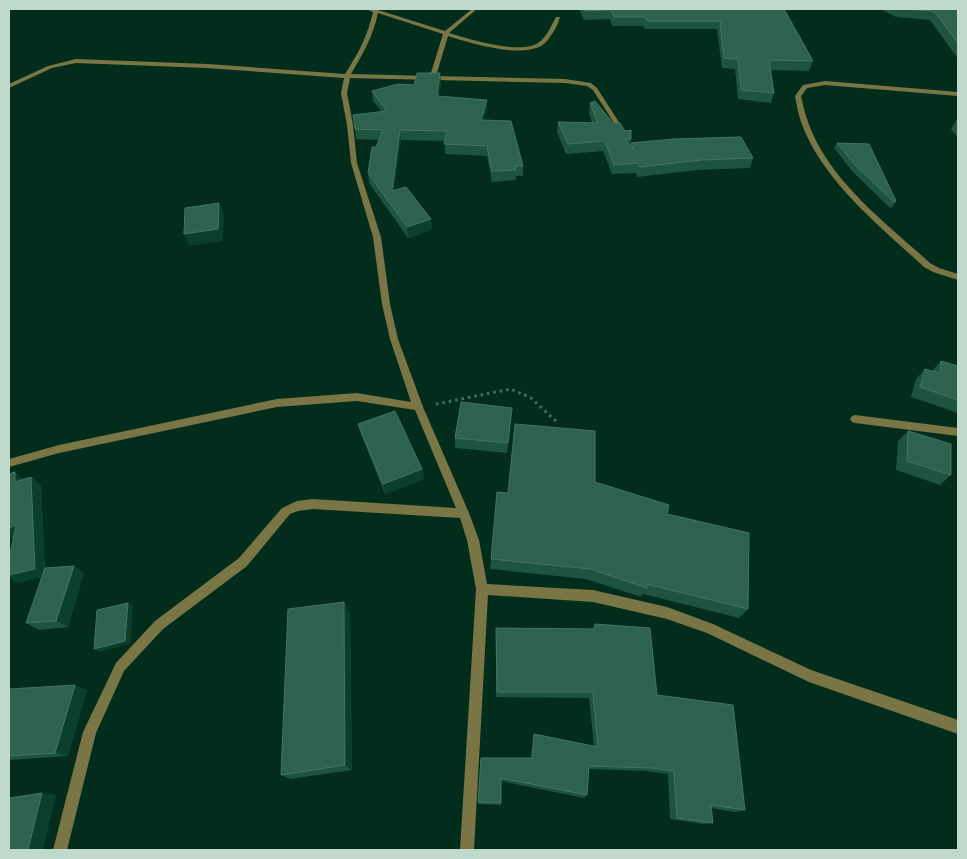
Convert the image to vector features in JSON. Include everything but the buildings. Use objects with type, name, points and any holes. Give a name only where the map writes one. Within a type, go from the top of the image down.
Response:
[{"type":"street","points":[[432,78],[446,32],[474,9]]},
{"type":"street","points":[[467,850],[482,589],[473,540],[464,513],[418,407],[394,339],[386,304],[377,237],[354,163],[344,93],[347,76],[364,48],[372,29],[372,10],[504,48],[534,47],[542,43],[550,35],[558,18]]},
{"type":"street","points":[[9,86],[63,62],[76,61],[207,66],[347,76],[565,80],[589,84],[595,90],[626,138]]},
{"type":"street","points":[[958,94],[825,84],[805,86],[798,96],[800,109],[810,136],[838,180],[927,265],[958,277]]},
{"type":"street","points":[[9,463],[59,448],[277,403],[357,397],[418,407]]},
{"type":"street","points":[[855,419],[958,432]]},
{"type":"street","points":[[60,850],[90,732],[120,667],[160,625],[242,562],[286,511],[298,506],[313,504],[464,513]]},
{"type":"street","points":[[482,589],[593,596],[666,613],[709,628],[809,676],[958,727]]},
{"type":"path","points":[[418,407],[511,389],[531,397],[558,423]]}]
